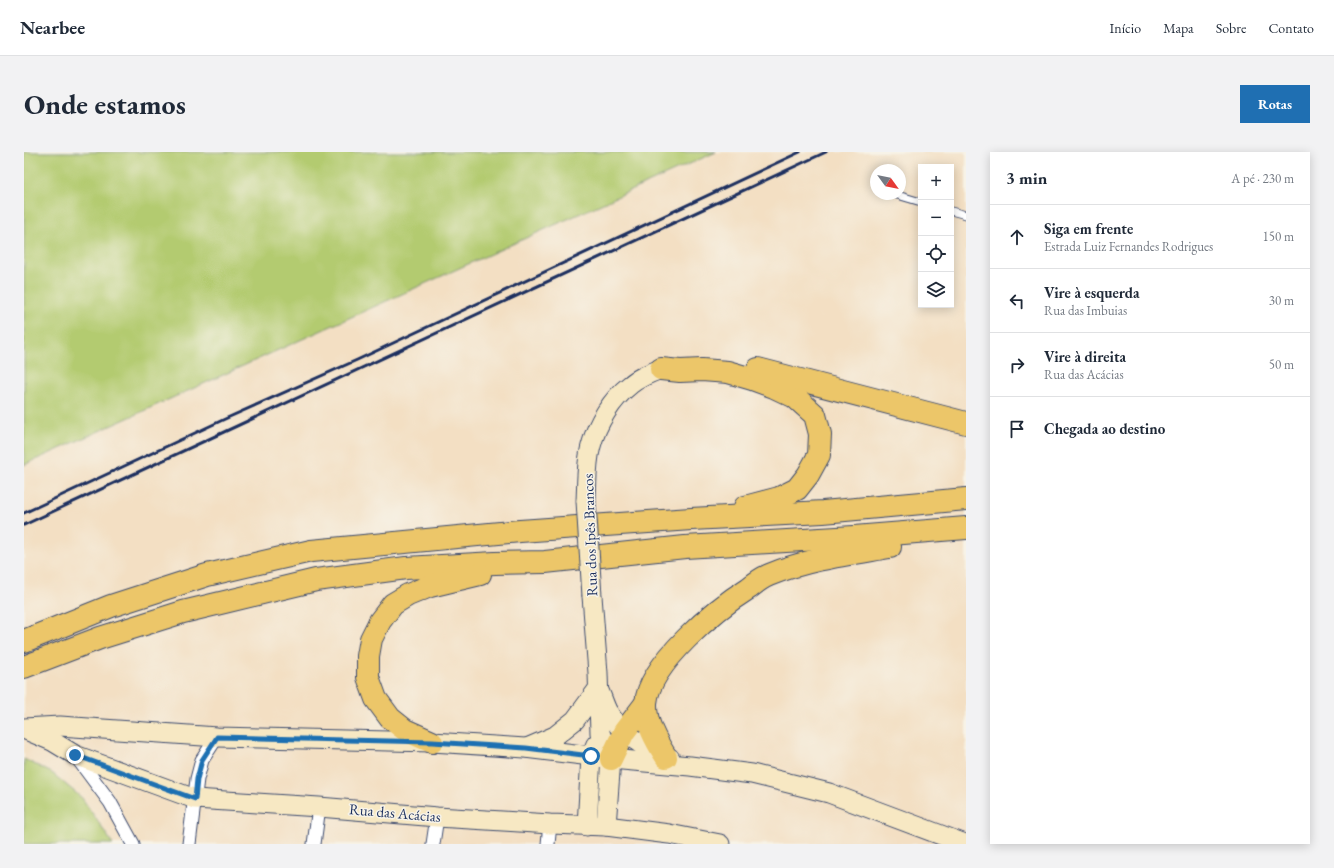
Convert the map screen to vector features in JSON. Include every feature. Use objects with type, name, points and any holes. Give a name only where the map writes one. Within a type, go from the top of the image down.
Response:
[{"type":"highway","points":[[660,369],[672,363],[706,358],[775,373],[966,422]]},
{"type":"highway","points":[[660,369],[728,372],[774,387],[795,397],[806,405],[815,415],[820,434],[819,455],[808,475],[797,489],[779,498],[725,513],[691,519]]},
{"type":"highway","points":[[24,641],[111,606],[208,575],[311,551],[505,533],[691,519],[823,512],[966,499]]},
{"type":"highway","points":[[432,742],[405,730],[390,718],[376,698],[368,677],[368,656],[371,639],[380,621],[393,604],[408,594],[460,578],[545,562],[685,547],[854,537],[966,528]]},
{"type":"highway","points":[[601,757],[624,732],[646,703],[650,689],[659,672],[683,642],[709,617],[739,594],[767,576],[795,565],[822,558],[966,534]]},
{"type":"highway","points":[[24,667],[100,638],[183,612],[316,580],[406,568],[495,562],[545,562]]},
{"type":"highway","points":[[646,703],[648,720],[653,734],[666,757]]},
{"type":"street","name":"Rua dos Ipês Brancos","points":[[606,826],[586,501],[587,468],[591,446],[597,428],[606,413],[618,397],[631,384],[660,369]]},
{"type":"street","points":[[526,748],[555,736],[575,720],[598,689],[608,712],[624,732],[642,745],[666,757],[690,766]]},
{"type":"street","points":[[24,728],[60,726],[217,737],[432,742],[526,748],[690,766],[752,774],[829,793],[965,844]]},
{"type":"street","name":"Rua das Acácias","points":[[24,728],[52,741],[75,755],[195,799],[319,807],[437,817],[606,826],[668,839],[720,844]]},
{"type":"street","points":[[189,844],[197,779],[202,760],[217,737]]},
{"type":"street","points":[[75,755],[110,802],[133,844]]},
{"type":"street","name":"Rua dos Ipês Brancos","points":[[587,826],[601,757]]},
{"type":"street","points":[[314,844],[319,807]]},
{"type":"street","points":[[433,844],[437,817]]},
{"type":"street","points":[[548,844],[550,824]]},
{"type":"lane","points":[[906,198],[918,201]]},
{"type":"lane","points":[[954,212],[966,215]]},
{"type":"green space","points":[[24,152],[716,152],[24,465]]},
{"type":"green space","points":[[24,759],[52,773],[82,798],[113,844],[24,844]]},
{"type":"railway","points":[[24,513],[227,418],[357,360],[800,152]]},
{"type":"railway","points":[[24,525],[826,152]]},
{"type":"route","points":[[75,755],[195,799],[197,779],[202,760],[217,737],[432,742],[526,748],[591,756]]}]
